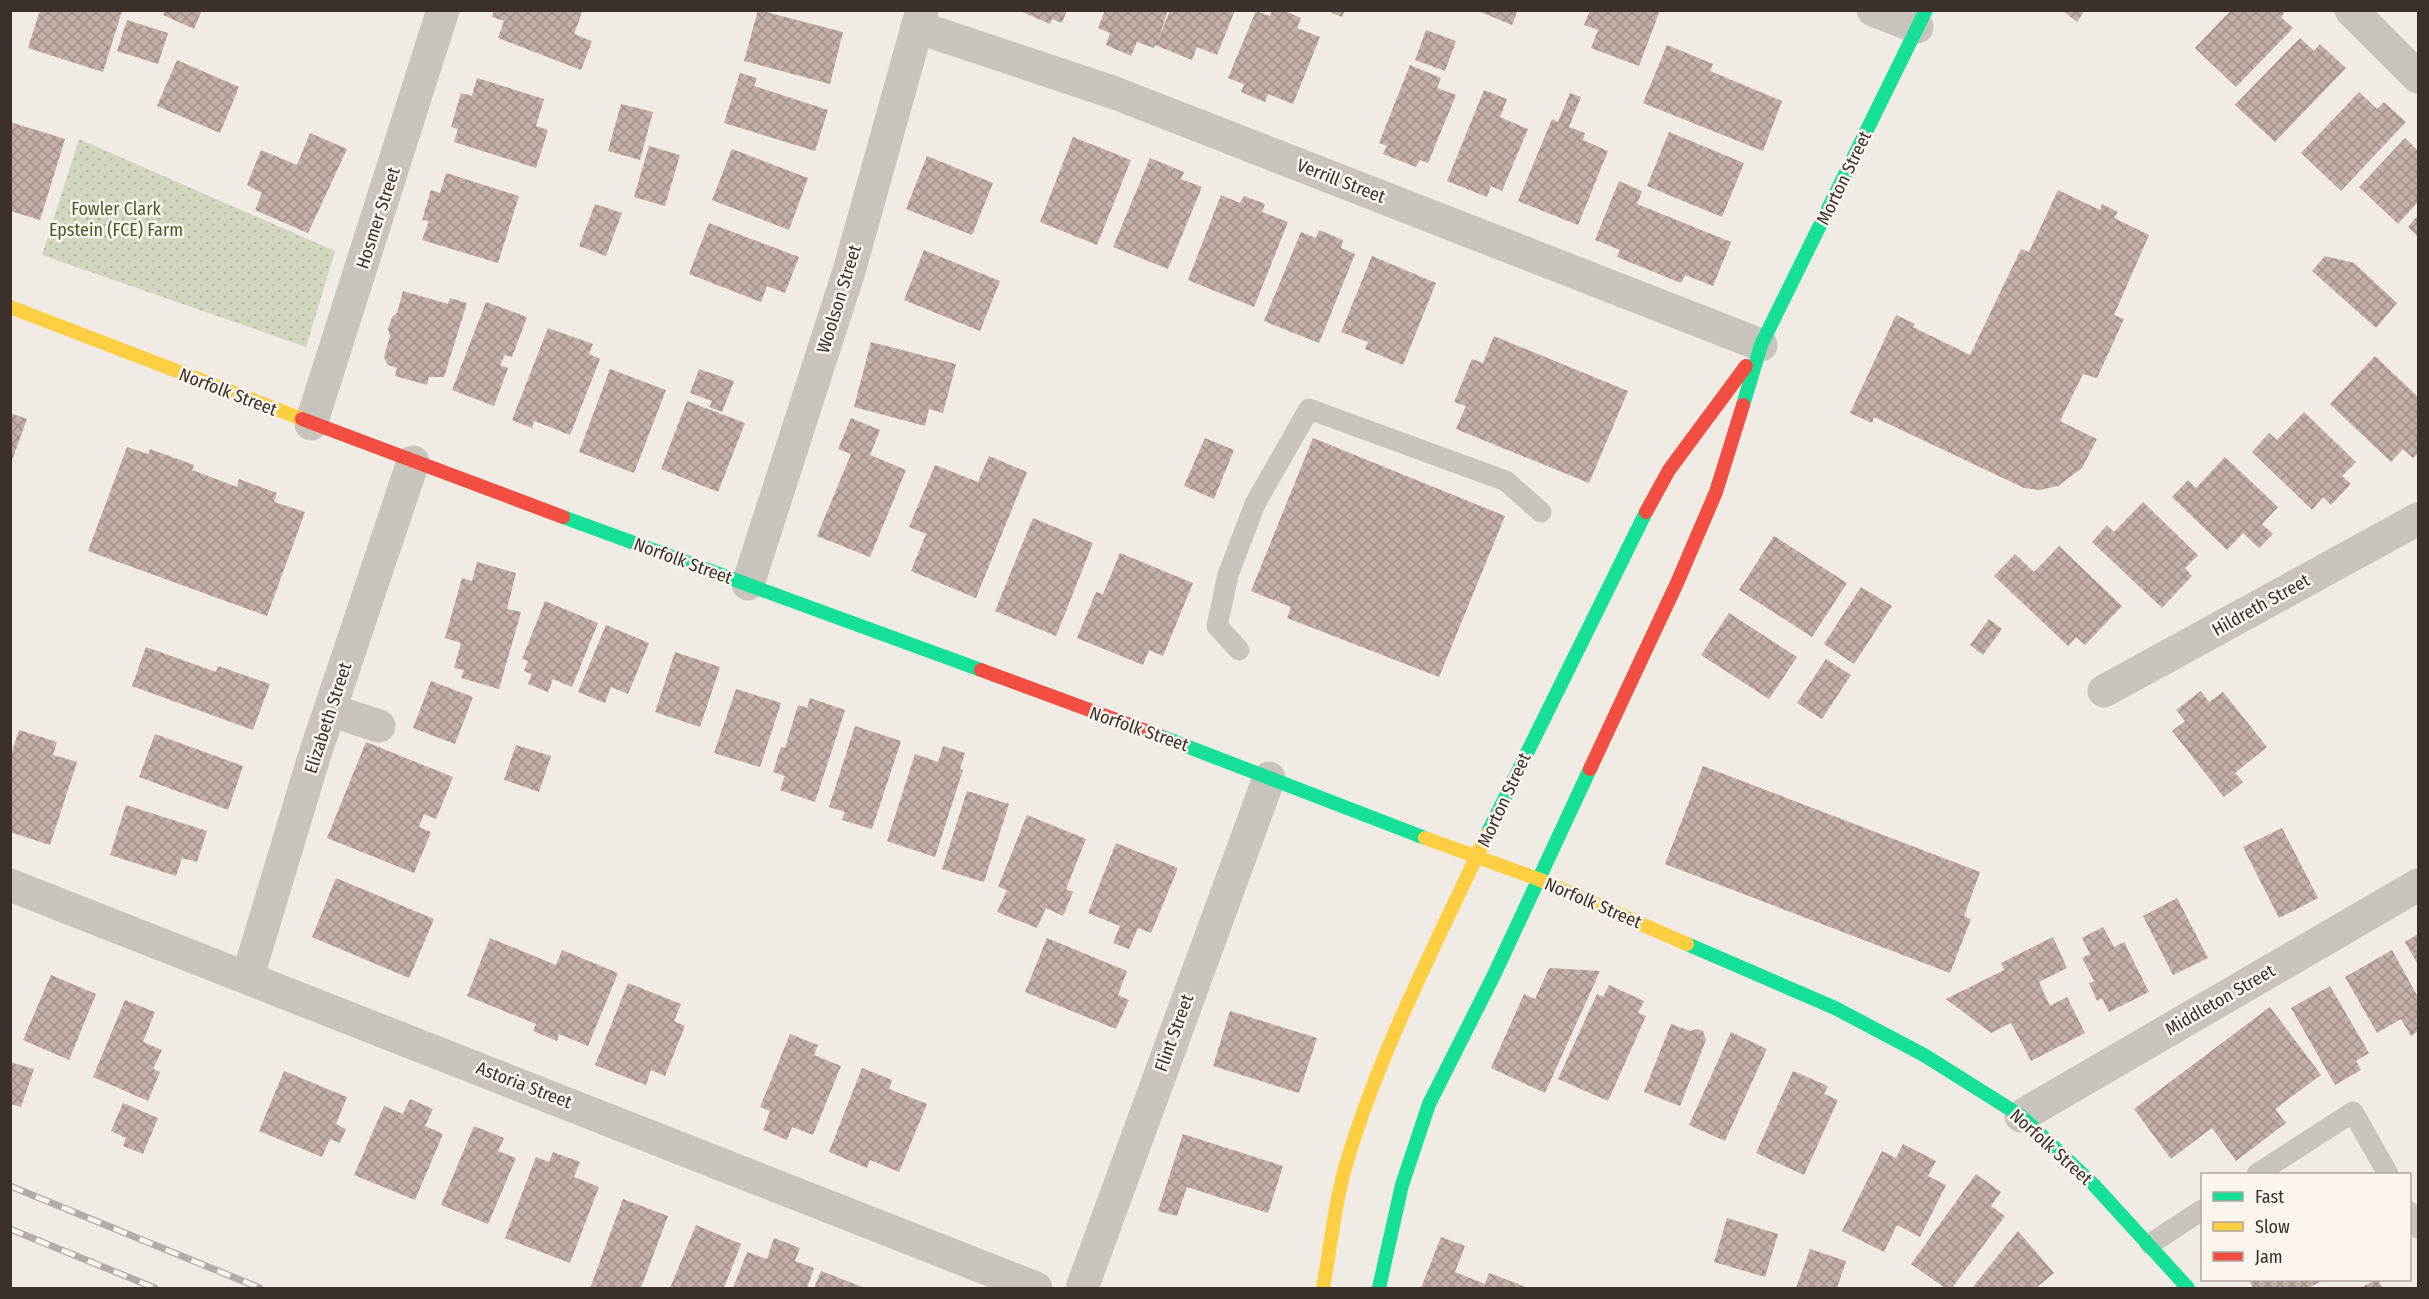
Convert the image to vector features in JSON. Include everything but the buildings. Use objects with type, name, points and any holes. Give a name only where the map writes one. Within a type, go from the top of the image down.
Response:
[{"type":"main road","name":"Morton Street","points":[[1379,1288],[1391,1228],[1421,1126],[1701,528],[1716,492],[1761,345],[1922,19]]},
{"type":"main road","name":"Norfolk Street","points":[[10,307],[412,462],[748,584],[1269,778],[1476,858],[1538,879],[1835,1008],[1924,1055],[2021,1116],[2093,1184],[2188,1288]]},
{"type":"main road","name":"Morton Street","points":[[1323,1288],[1338,1198],[1363,1111],[1389,1047],[1476,858],[1590,621],[1669,470],[1761,345]]},
{"type":"street","name":"Hosmer Street","points":[[312,424],[443,10]]},
{"type":"street","points":[[1874,10],[1922,19]]},
{"type":"street","points":[[2351,10],[2418,77]]},
{"type":"street","name":"Verrill Street","points":[[920,19],[1116,93],[1761,345]]},
{"type":"street","name":"Woolson Street","points":[[748,584],[849,271],[920,19]]},
{"type":"street","name":"Elizabeth Street","points":[[248,976],[330,710],[412,462]]},
{"type":"street","name":"Hildreth Street","points":[[2104,691],[2418,519]]},
{"type":"street","points":[[330,710],[379,726]]},
{"type":"street","name":"Flint Street","points":[[1083,1288],[1269,778]]},
{"type":"street","name":"Astoria Street","points":[[10,885],[248,976],[1036,1288]]},
{"type":"street","name":"Middleton Street","points":[[2021,1116],[2418,885]]},
{"type":"lane","points":[[1239,650],[1218,626],[1228,575],[1255,504],[1309,409],[1506,481],[1541,512]]},
{"type":"lane","points":[[2259,1173],[2353,1112],[2387,1173]]},
{"type":"lane","points":[[2150,1244],[2201,1211]]},
{"type":"green space","name":"Fowler Clark Epstein (FCE) Farm","points":[[79,139],[335,251],[306,347],[42,255]]},
{"type":"railway","points":[[10,1186],[260,1288]]},
{"type":"railway","points":[[10,1229],[155,1288]]},
{"type":"traffic: fast","points":[[1743,405],[1761,345],[1926,10]]},
{"type":"traffic: fast","points":[[1487,834],[1646,512]]},
{"type":"traffic: fast","points":[[563,517],[981,670]]},
{"type":"traffic: fast","points":[[1160,736],[1425,838]]},
{"type":"traffic: fast","points":[[1379,1288],[1402,1185],[1429,1104],[1494,975],[1590,769]]},
{"type":"traffic: fast","points":[[1687,944],[1835,1008],[1924,1055],[2021,1116],[2093,1184],[2188,1288]]},
{"type":"traffic: slow","points":[[10,307],[302,419]]},
{"type":"traffic: slow","points":[[1323,1288],[1340,1190],[1362,1116],[1394,1034],[1487,834]]},
{"type":"traffic: slow","points":[[1425,838],[1538,879],[1687,944]]},
{"type":"traffic: jam","points":[[1646,512],[1669,470],[1746,366]]},
{"type":"traffic: jam","points":[[1590,769],[1677,583],[1716,492],[1743,405]]},
{"type":"traffic: jam","points":[[302,419],[563,517]]},
{"type":"traffic: jam","points":[[981,670],[1160,736]]}]
